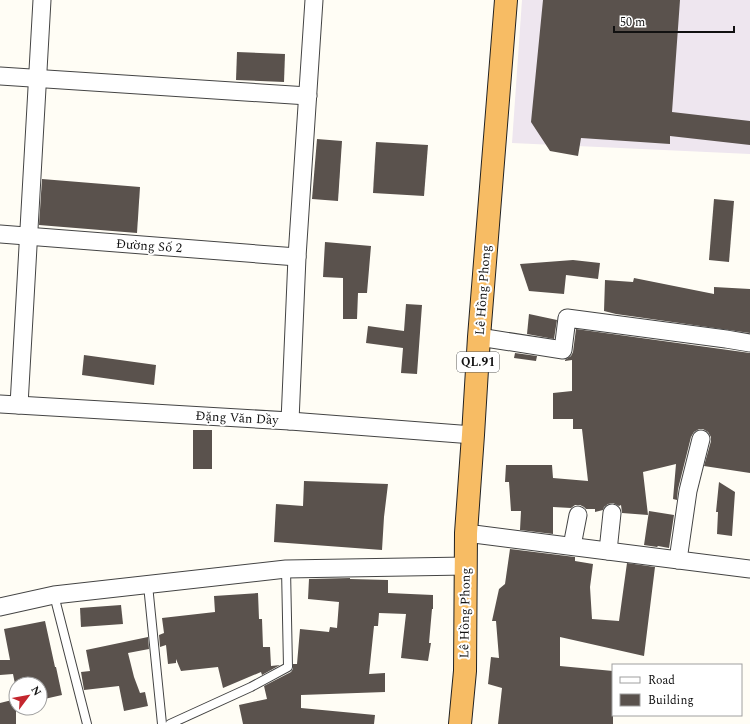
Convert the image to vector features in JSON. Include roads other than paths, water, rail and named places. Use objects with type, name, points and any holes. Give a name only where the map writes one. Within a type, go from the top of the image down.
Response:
[{"type":"highway","name":"Lê Hồng Phong","points":[[460,724],[464,671],[466,532],[479,337],[506,0]]},
{"type":"street","points":[[19,405],[42,0]]},
{"type":"street","points":[[290,421],[297,257],[314,0]]},
{"type":"street","points":[[0,76],[308,96]]},
{"type":"street","name":"Đường Số 2","points":[[0,234],[297,257]]},
{"type":"street","points":[[479,337],[563,350],[567,318],[750,343]]},
{"type":"street","name":"Đặng Văn Dầy","points":[[0,404],[290,421],[473,435]]},
{"type":"street","points":[[678,560],[688,491],[701,439]]},
{"type":"street","points":[[608,551],[612,513]]},
{"type":"street","points":[[572,546],[578,515]]},
{"type":"street","points":[[466,532],[750,569]]},
{"type":"street","points":[[0,607],[54,595],[286,569],[466,566]]},
{"type":"lane","points":[[170,724],[251,687],[288,666],[286,569]]},
{"type":"lane","points":[[148,585],[162,724]]},
{"type":"lane","points":[[54,595],[87,724]]}]
